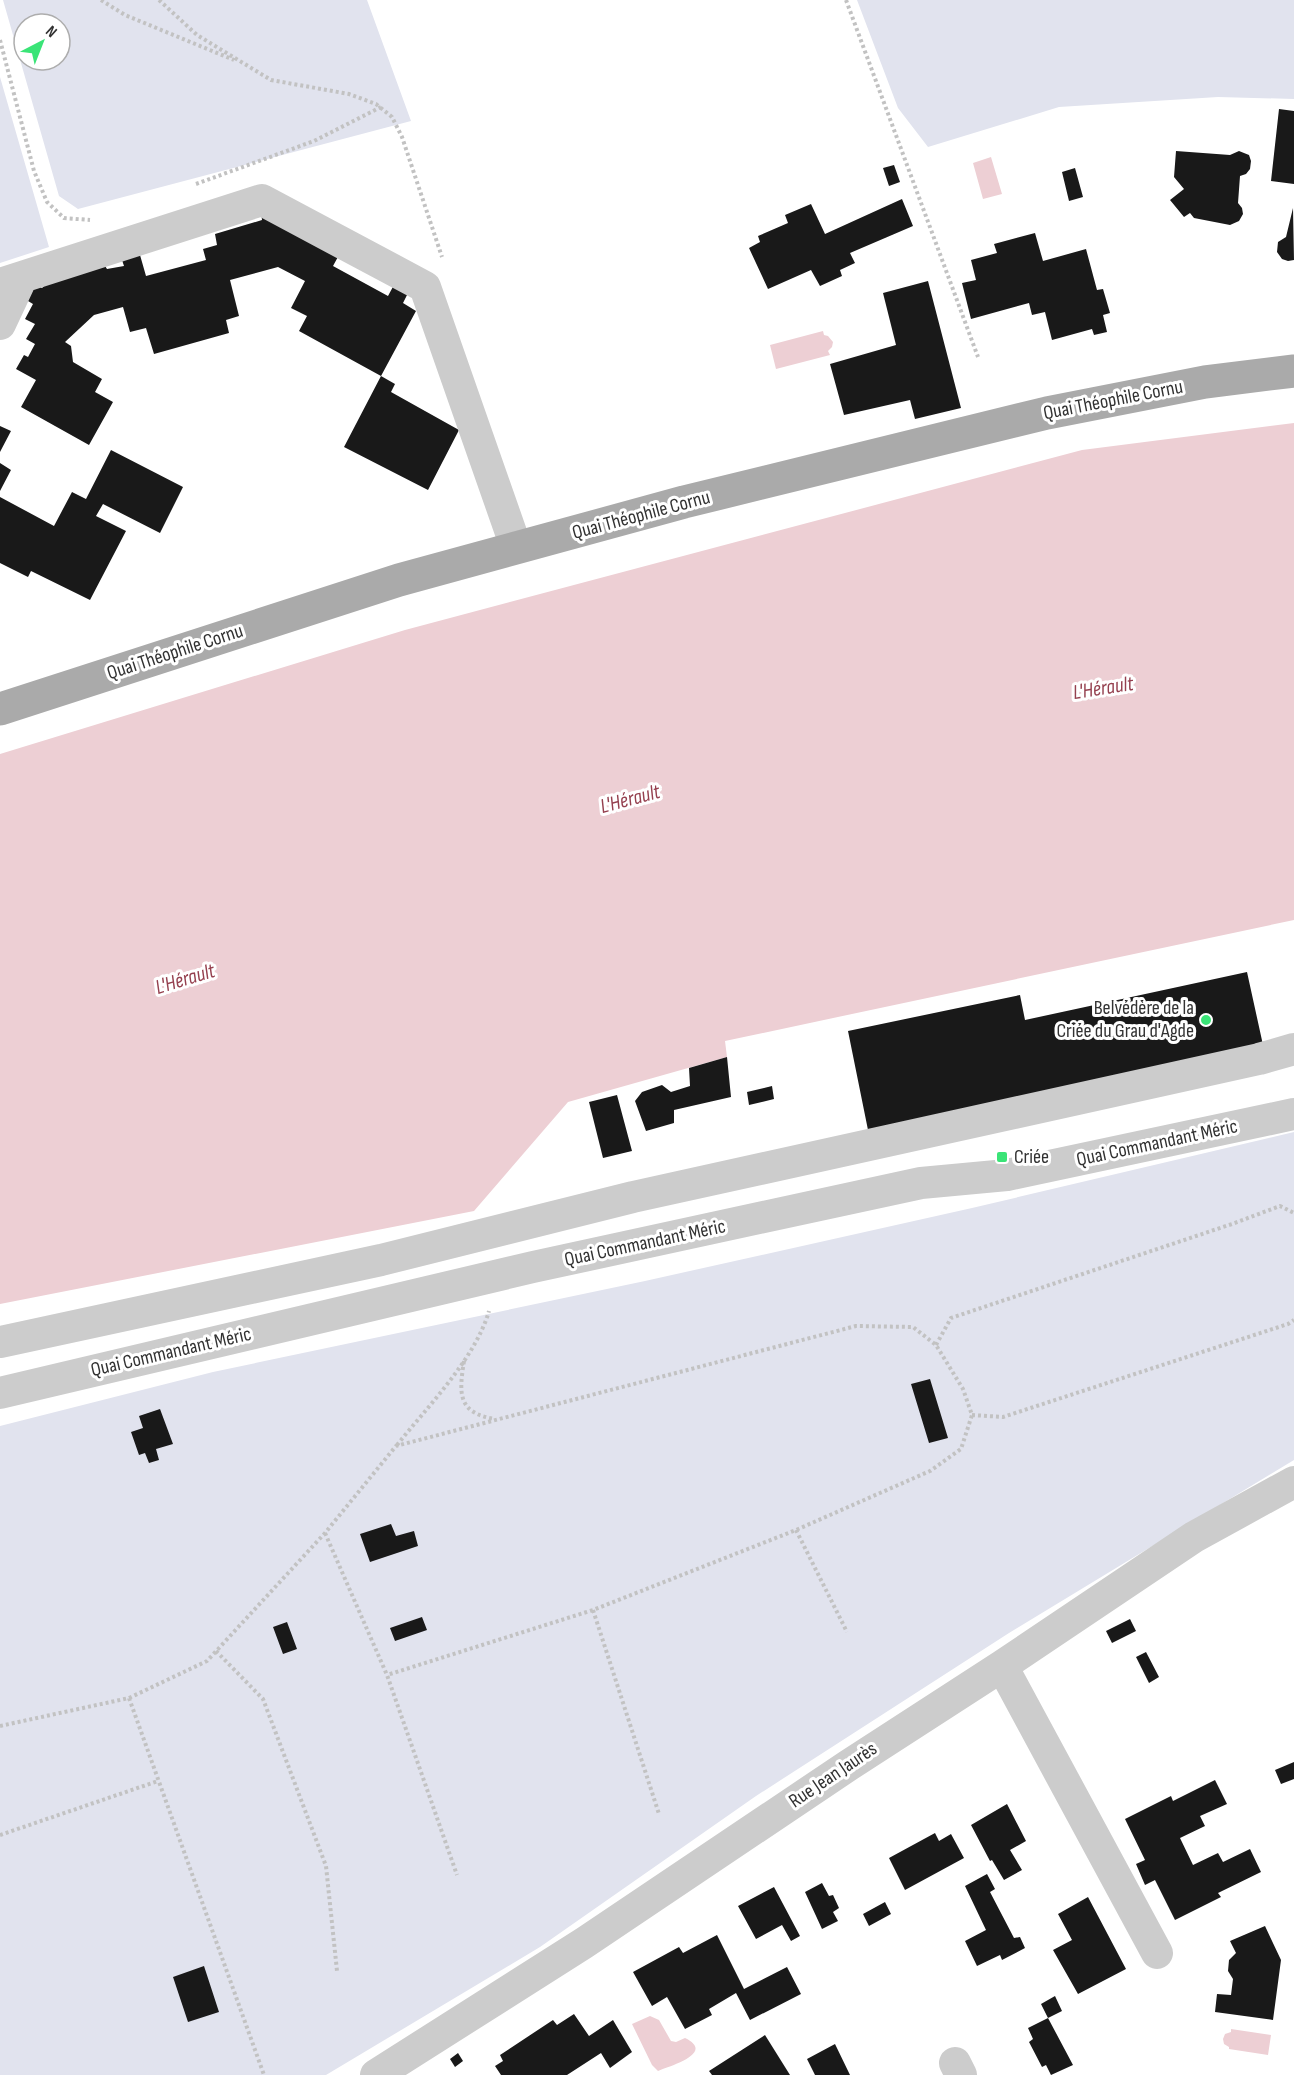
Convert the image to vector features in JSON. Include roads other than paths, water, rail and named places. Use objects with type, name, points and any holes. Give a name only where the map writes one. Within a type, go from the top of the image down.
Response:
[{"type":"main road","name":"Quai Théophile Cornu","points":[[0,709],[399,580],[684,502],[1047,413],[1205,382],[1294,371]]},
{"type":"street","points":[[0,324],[11,280],[262,200],[425,288],[516,548]]},
{"type":"street","points":[[0,1342],[381,1260],[633,1197],[1258,1059],[1294,1049]]},
{"type":"street","name":"Quai Commandant Méric","points":[[0,1393],[488,1278],[921,1183],[1007,1175],[1294,1114]]},
{"type":"street","name":"Rue Jean Jaurès","points":[[376,2075],[584,1943],[1194,1538],[1294,1482]]},
{"type":"street","points":[[1002,1666],[1157,1953]]},
{"type":"water","points":[[991,157],[1002,194],[983,199],[973,163]]},
{"type":"water","points":[[823,331],[824,335],[833,342],[828,351],[830,355],[776,369],[770,345]]},
{"type":"water","name":"L'Hérault","points":[[1294,423],[1294,920],[725,1041],[727,1057],[568,1102],[474,1211],[0,1304],[0,754],[405,630],[1082,450]]},
{"type":"water","points":[[650,2016],[659,2020],[671,2041],[676,2042],[685,2038],[693,2044],[696,2049],[693,2054],[658,2071],[652,2065],[632,2024]]},
{"type":"water","points":[[1231,2029],[1271,2035],[1268,2055],[1229,2049],[1223,2039],[1225,2034],[1231,2032]]},
{"type":"place","name":"Belvédère de la Criée du Grau d'Agde","points":[[1206,1020]]},
{"type":"place","name":"Criée","points":[[1002,1157]]}]
